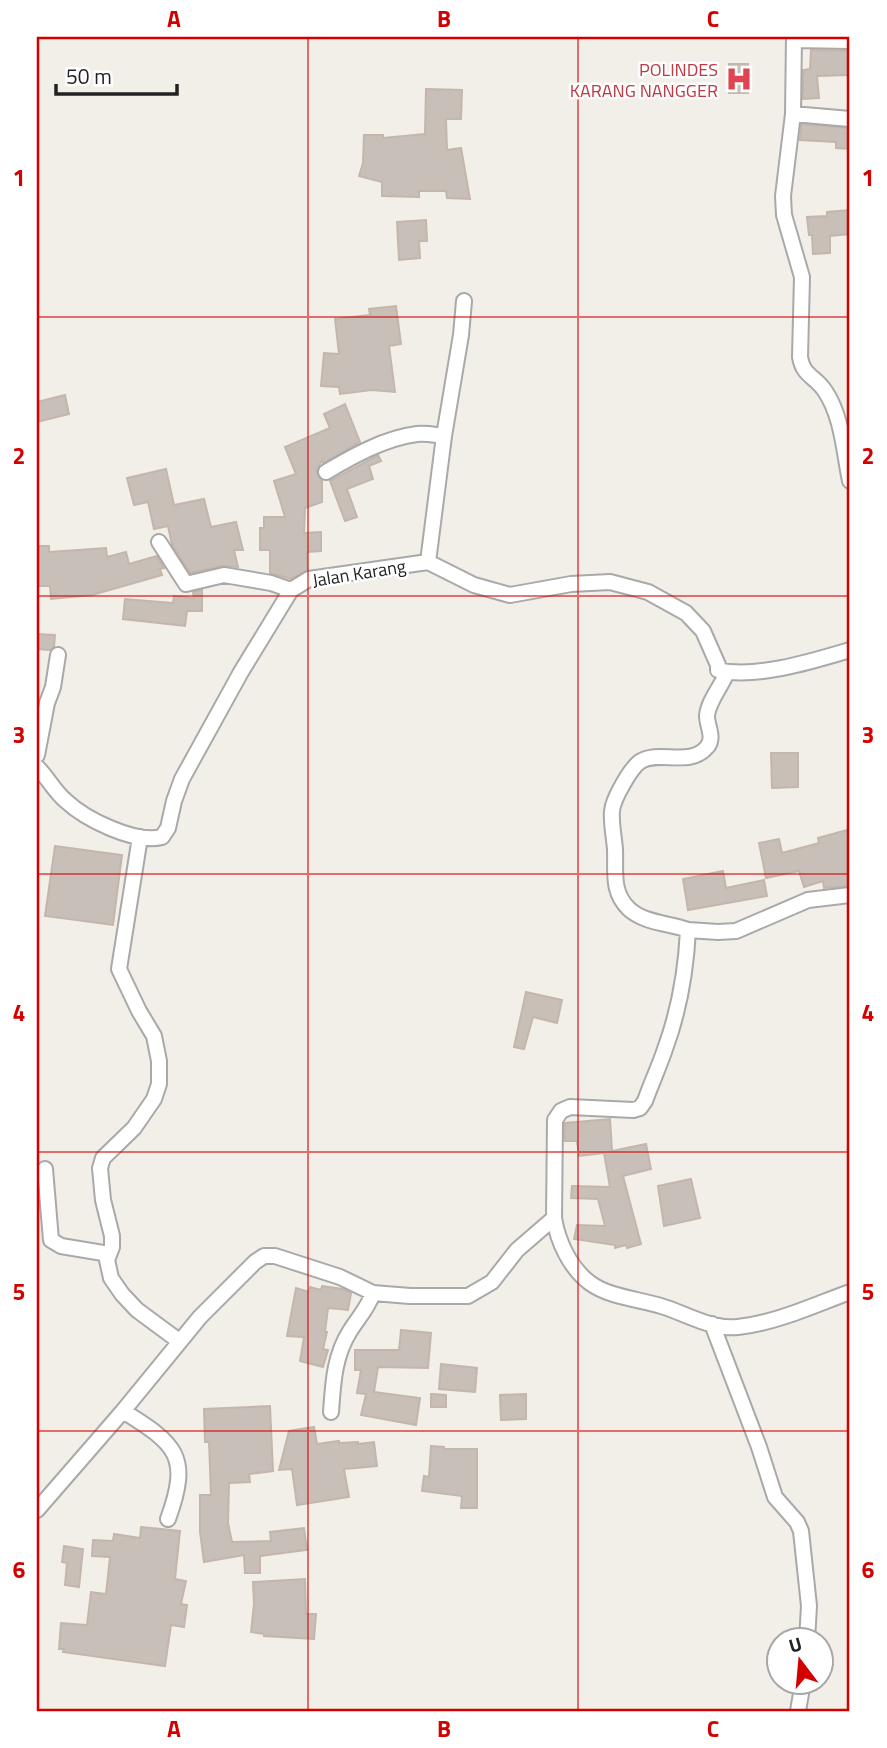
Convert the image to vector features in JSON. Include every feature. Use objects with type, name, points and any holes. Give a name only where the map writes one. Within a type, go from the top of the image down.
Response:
[{"type":"street","points":[[850,41],[794,38],[793,114],[783,195],[784,215],[802,277],[802,369],[825,391],[834,411],[850,481]]},
{"type":"street","points":[[793,114],[850,118]]},
{"type":"street","points":[[428,562],[464,301]]},
{"type":"street","points":[[326,472],[348,459],[398,438],[420,433],[444,436]]},
{"type":"street","points":[[159,542],[186,584],[224,575],[244,577],[291,590]]},
{"type":"street","name":"Jalan Karang","points":[[140,837],[158,839],[166,833],[182,779],[241,672],[291,590],[309,579],[428,562],[474,585],[510,595],[571,584],[610,582],[648,592],[686,613],[698,624],[718,670],[727,672]]},
{"type":"street","points":[[850,650],[809,662],[769,669],[727,672],[709,707],[711,737],[707,748],[683,758],[650,758],[638,763],[617,794],[612,810],[614,873],[619,897],[640,918],[688,930],[718,932],[736,930],[808,900],[850,895]]},
{"type":"street","points":[[37,755],[58,655]]},
{"type":"street","points":[[37,767],[63,799],[85,817],[140,837],[119,969],[154,1036],[159,1061],[159,1084],[154,1100],[134,1128],[103,1158],[100,1168],[103,1200],[112,1236],[112,1247],[107,1260],[111,1278],[122,1294],[137,1310],[179,1341]]},
{"type":"street","points":[[688,930],[681,996],[665,1051],[645,1101],[640,1108],[633,1110],[570,1107],[561,1111],[555,1120],[556,1234],[566,1254],[590,1283],[616,1294],[712,1324],[737,1328],[850,1292]]},
{"type":"street","points":[[45,1168],[51,1240],[61,1247],[109,1254]]},
{"type":"street","points":[[37,1510],[200,1317],[264,1256],[275,1256],[341,1277],[373,1293],[468,1296],[492,1282],[517,1250],[554,1218]]},
{"type":"street","points":[[331,1412],[334,1369],[349,1332],[373,1293]]},
{"type":"street","points":[[712,1324],[775,1497],[797,1522],[801,1531],[809,1606],[808,1626]]},
{"type":"street","points":[[123,1411],[156,1431],[174,1451],[178,1465],[179,1490],[168,1519]]},
{"type":"building","points":[[811,50],[850,51],[850,75],[817,76],[819,98],[803,99],[803,70],[810,69]]},
{"type":"building","name":"POLINDES KARANG NANGGER","points":[[729,64],[748,64],[748,93],[729,93]]},
{"type":"building","points":[[426,89],[462,90],[461,119],[446,119],[447,150],[461,148],[470,199],[447,198],[446,191],[419,191],[419,197],[382,196],[382,182],[359,176],[363,163],[364,135],[383,135],[383,138],[425,134]]},
{"type":"building","points":[[801,124],[850,128],[850,149],[836,148],[836,142],[800,140]]},
{"type":"building","points":[[850,210],[850,234],[830,236],[830,253],[813,254],[807,217],[827,216],[827,212]]},
{"type":"building","points":[[426,220],[427,241],[419,241],[420,258],[399,260],[397,222]]},
{"type":"building","points":[[396,306],[401,344],[389,346],[395,392],[372,390],[340,394],[339,387],[321,386],[324,353],[339,354],[335,319],[370,315],[369,309]]},
{"type":"building","points":[[65,395],[69,414],[37,422],[37,402]]},
{"type":"building","points":[[345,404],[360,442],[323,463],[322,460],[316,471],[322,481],[322,502],[305,508],[304,533],[321,532],[321,551],[307,552],[307,570],[291,579],[270,573],[270,550],[260,550],[260,528],[264,528],[264,517],[285,517],[274,481],[296,474],[285,447],[330,428],[324,414]]},
{"type":"building","points":[[378,455],[381,461],[369,466],[373,479],[347,489],[357,517],[345,521],[330,481]]},
{"type":"building","points":[[166,469],[174,505],[204,499],[211,527],[236,522],[243,550],[234,550],[238,567],[222,566],[190,573],[172,545],[168,526],[154,529],[148,502],[134,505],[127,478]]},
{"type":"building","points":[[37,546],[49,546],[49,552],[106,548],[107,557],[126,552],[129,564],[157,556],[164,568],[160,569],[162,575],[92,595],[51,599],[50,586],[37,586]]},
{"type":"building","points":[[202,590],[202,611],[187,611],[185,626],[123,619],[125,599],[173,603],[174,596],[194,598],[193,592]]},
{"type":"building","points":[[37,634],[55,635],[54,647],[50,650],[37,649]]},
{"type":"building","points":[[771,753],[798,753],[798,787],[772,788]]},
{"type":"building","points":[[847,830],[850,841],[850,886],[824,888],[823,881],[804,887],[799,871],[766,878],[759,843],[779,839],[782,853],[819,843],[818,838]]},
{"type":"building","points":[[55,846],[122,855],[113,925],[45,916]]},
{"type":"building","points":[[723,871],[726,888],[764,880],[767,896],[688,910],[683,879]]},
{"type":"building","points":[[526,992],[562,1000],[557,1023],[533,1017],[524,1049],[514,1047]]},
{"type":"building","points":[[610,1119],[612,1151],[646,1144],[651,1169],[623,1176],[641,1244],[627,1248],[626,1245],[615,1248],[615,1245],[574,1239],[577,1225],[605,1226],[598,1199],[571,1198],[572,1186],[610,1187],[604,1153],[579,1156],[577,1141],[564,1141],[565,1123]]},
{"type":"building","points":[[691,1179],[700,1218],[664,1226],[658,1186]]},
{"type":"building","points":[[322,1286],[351,1293],[348,1310],[328,1308],[323,1349],[328,1350],[323,1367],[300,1361],[304,1337],[287,1336],[296,1288],[309,1292],[310,1287],[321,1290]]},
{"type":"building","points":[[401,1330],[431,1333],[428,1368],[378,1367],[374,1392],[420,1398],[416,1425],[361,1415],[366,1394],[357,1393],[361,1370],[355,1370],[355,1350],[399,1350]]},
{"type":"building","points":[[441,1364],[477,1368],[475,1392],[439,1389]]},
{"type":"building","points":[[431,1394],[446,1395],[446,1407],[431,1407]]},
{"type":"building","points":[[526,1394],[526,1419],[501,1420],[500,1395]]},
{"type":"building","points":[[270,1406],[273,1471],[249,1474],[250,1482],[229,1483],[228,1523],[232,1542],[271,1541],[270,1532],[304,1528],[307,1550],[260,1556],[260,1573],[245,1573],[244,1555],[204,1562],[200,1532],[200,1495],[211,1495],[209,1442],[205,1442],[204,1409]]},
{"type":"building","points":[[314,1427],[317,1444],[339,1441],[358,1444],[374,1442],[377,1466],[344,1469],[349,1497],[297,1505],[292,1469],[279,1470],[289,1431]]},
{"type":"building","points":[[431,1446],[444,1449],[477,1449],[477,1508],[461,1508],[462,1496],[422,1491],[424,1476],[429,1477]]},
{"type":"building","points":[[141,1527],[180,1531],[175,1579],[186,1581],[181,1604],[187,1605],[184,1627],[171,1625],[165,1666],[63,1652],[64,1649],[59,1649],[61,1623],[87,1625],[91,1592],[106,1594],[110,1557],[92,1556],[93,1540],[113,1541],[114,1534],[140,1538]]},
{"type":"building","points":[[64,1546],[83,1549],[79,1587],[65,1585],[67,1563],[62,1562]]},
{"type":"building","points":[[305,1579],[306,1614],[316,1614],[314,1639],[264,1636],[251,1632],[253,1582]]},
{"type":"place","name":"POLINDES KARANG NANGGER","points":[[739,79]]}]
